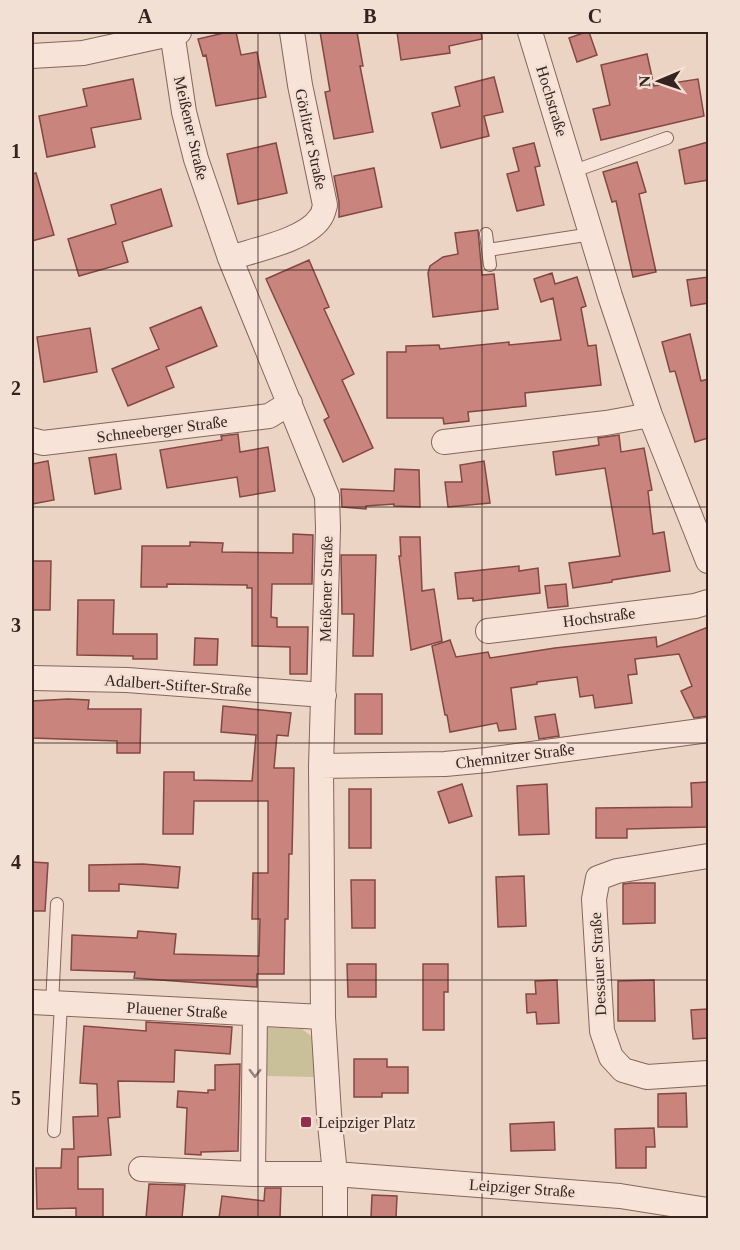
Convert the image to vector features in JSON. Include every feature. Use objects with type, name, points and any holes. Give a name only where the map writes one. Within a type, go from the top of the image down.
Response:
[{"type":"street","name":"Meißener Straße","points":[[174,32],[184,112],[196,159],[230,258],[327,496],[321,766],[323,1017],[335,1174],[335,1218]]},
{"type":"street","points":[[32,56],[83,53],[174,32]]},
{"type":"street","name":"Görlitzer Straße","points":[[230,258],[296,236],[312,227],[321,218],[325,205],[300,85],[292,32]]},
{"type":"street","name":"Hochstraße","points":[[530,32],[610,296],[650,415],[708,561]]},
{"type":"street","name":"Schneeberger Straße","points":[[32,440],[43,443],[269,416],[290,403]]},
{"type":"street","points":[[444,442],[606,423],[650,415]]},
{"type":"street","name":"Hochstraße","points":[[488,631],[695,606],[708,602]]},
{"type":"street","name":"Adalbert-Stifter-Straße","points":[[32,678],[127,680],[324,695]]},
{"type":"street","name":"Chemnitzer Straße","points":[[321,766],[466,762],[708,730]]},
{"type":"street","name":"Dessauer Straße","points":[[708,856],[617,871],[598,878],[594,899],[602,1031],[611,1057],[623,1070],[646,1077],[708,1073]]},
{"type":"street","name":"Plauener Straße","points":[[48,1003],[323,1017]]},
{"type":"street","points":[[253,1174],[255,1014]]},
{"type":"street","points":[[141,1169],[253,1174],[335,1174]]},
{"type":"street","name":"Leipziger Straße","points":[[335,1174],[620,1196],[708,1210]]},
{"type":"lane","points":[[574,171],[667,138]]},
{"type":"lane","points":[[486,234],[490,265]]},
{"type":"lane","points":[[488,250],[592,234]]},
{"type":"lane","points":[[54,1131],[48,1003],[57,904]]},
{"type":"shaded area","points":[[265,1027],[302,1029],[315,1039],[314,1077],[265,1076]]},
{"type":"building","points":[[236,32],[241,55],[257,52],[266,97],[216,106],[206,55],[203,56],[198,39]]},
{"type":"building","points":[[320,32],[357,32],[363,66],[360,66],[373,132],[334,139],[325,92],[330,91]]},
{"type":"building","points":[[397,32],[481,32],[482,39],[449,46],[450,53],[401,60]]},
{"type":"building","points":[[589,32],[597,55],[577,62],[569,38]]},
{"type":"building","points":[[647,54],[654,86],[698,79],[704,116],[601,140],[593,109],[610,105],[601,65]]},
{"type":"building","points":[[494,77],[503,112],[484,116],[489,136],[441,148],[432,113],[460,106],[455,87]]},
{"type":"building","points":[[133,79],[141,119],[91,128],[95,147],[47,157],[39,116],[87,106],[83,89]]},
{"type":"building","points":[[708,142],[708,180],[685,184],[679,150]]},
{"type":"building","points":[[276,143],[287,193],[238,204],[227,154]]},
{"type":"building","points":[[534,143],[540,166],[535,167],[544,205],[517,211],[507,174],[519,171],[513,148]]},
{"type":"building","points":[[637,162],[646,192],[639,194],[656,272],[633,277],[616,201],[612,202],[603,172]]},
{"type":"building","points":[[374,168],[382,207],[339,217],[339,202],[334,176]]},
{"type":"building","points":[[36,173],[54,235],[32,241],[32,174]]},
{"type":"building","points":[[161,189],[172,226],[122,242],[128,262],[79,276],[68,239],[116,224],[111,205]]},
{"type":"building","points":[[478,230],[482,275],[494,274],[498,309],[433,317],[428,273],[430,266],[443,257],[458,254],[455,233]]},
{"type":"building","points":[[309,260],[329,307],[324,309],[354,374],[342,380],[373,448],[343,462],[324,420],[329,417],[266,279]]},
{"type":"building","points":[[552,273],[555,284],[577,277],[586,306],[581,308],[588,346],[596,345],[601,385],[525,393],[526,406],[468,412],[469,421],[444,424],[443,418],[387,418],[387,352],[406,352],[406,346],[439,345],[440,349],[509,342],[509,345],[561,340],[553,298],[541,302],[534,279]]},
{"type":"building","points":[[708,277],[708,303],[691,306],[687,280]]},
{"type":"building","points":[[201,307],[217,346],[166,367],[174,387],[128,406],[112,369],[159,349],[150,328]]},
{"type":"building","points":[[90,328],[97,372],[44,382],[37,337]]},
{"type":"building","points":[[690,334],[701,381],[708,379],[708,438],[695,442],[675,371],[670,372],[662,342]]},
{"type":"building","points":[[238,434],[240,452],[268,447],[275,491],[240,497],[237,477],[167,488],[160,450],[222,440],[221,436]]},
{"type":"building","points":[[619,435],[621,452],[644,448],[652,490],[648,491],[653,534],[664,532],[670,571],[573,588],[569,563],[620,556],[605,468],[556,475],[553,452],[599,445],[598,438]]},
{"type":"building","points":[[116,454],[121,489],[95,494],[89,458]]},
{"type":"building","points":[[48,461],[54,500],[32,504],[32,464]]},
{"type":"building","points":[[484,461],[490,503],[448,507],[445,482],[462,482],[460,465]]},
{"type":"building","points":[[395,469],[419,470],[420,507],[394,506],[394,504],[366,506],[366,509],[342,507],[341,489],[394,491]]},
{"type":"building","points":[[293,534],[313,535],[312,584],[272,584],[271,617],[277,618],[277,627],[308,627],[307,674],[290,674],[290,647],[252,646],[252,588],[247,588],[247,585],[167,584],[167,587],[141,587],[142,546],[190,546],[190,542],[223,543],[222,552],[293,553]]},
{"type":"building","points":[[400,537],[420,537],[422,591],[434,589],[442,641],[411,650],[399,556],[401,556]]},
{"type":"building","points":[[341,555],[376,555],[373,656],[353,656],[354,614],[342,614]]},
{"type":"building","points":[[32,561],[51,561],[50,610],[32,610]]},
{"type":"building","points":[[519,566],[519,571],[538,568],[540,593],[473,601],[473,598],[458,599],[455,573]]},
{"type":"building","points":[[566,584],[568,606],[548,608],[545,586]]},
{"type":"building","points":[[78,600],[114,600],[113,634],[157,634],[157,659],[77,655]]},
{"type":"building","points":[[708,627],[708,716],[694,718],[681,691],[692,686],[679,654],[635,659],[637,674],[628,675],[632,703],[595,708],[593,695],[580,697],[577,677],[537,682],[537,684],[511,688],[516,729],[499,731],[497,723],[450,732],[432,646],[450,640],[456,657],[488,652],[490,658],[656,637],[657,647]]},
{"type":"building","points":[[195,638],[218,639],[217,665],[194,665]]},
{"type":"building","points":[[355,694],[382,694],[382,734],[355,734]]},
{"type":"building","points":[[89,700],[88,709],[141,709],[140,753],[117,753],[117,741],[32,738],[32,701]]},
{"type":"building","points":[[223,706],[291,713],[288,736],[277,735],[274,768],[294,768],[292,854],[289,854],[284,974],[257,974],[257,987],[134,978],[135,972],[71,970],[72,935],[137,938],[138,931],[176,934],[174,954],[259,956],[260,919],[252,919],[253,873],[268,873],[268,801],[194,801],[193,834],[163,834],[164,772],[194,772],[194,780],[252,781],[256,735],[221,732]]},
{"type":"building","points":[[555,714],[559,736],[539,739],[535,717]]},
{"type":"building","points":[[708,782],[708,827],[627,829],[627,838],[596,838],[596,808],[692,807],[691,783]]},
{"type":"building","points":[[462,784],[472,816],[449,823],[438,792]]},
{"type":"building","points":[[547,784],[549,834],[519,835],[517,786]]},
{"type":"building","points":[[349,789],[371,789],[371,848],[349,848]]},
{"type":"building","points":[[32,862],[48,863],[45,911],[32,911]]},
{"type":"building","points":[[143,864],[180,867],[178,888],[119,884],[119,891],[89,891],[89,865]]},
{"type":"building","points":[[524,876],[526,926],[498,927],[496,877]]},
{"type":"building","points":[[351,880],[375,880],[375,928],[352,928]]},
{"type":"building","points":[[655,883],[655,923],[623,924],[623,884]]},
{"type":"building","points":[[347,964],[376,964],[376,997],[348,997]]},
{"type":"building","points":[[423,964],[448,964],[448,992],[444,992],[444,1030],[423,1030]]},
{"type":"building","points":[[557,980],[559,1023],[537,1024],[536,1012],[527,1013],[526,994],[536,994],[535,981]]},
{"type":"building","points":[[654,980],[655,1021],[618,1021],[618,981]]},
{"type":"building","points":[[708,1009],[708,1038],[693,1039],[691,1010]]},
{"type":"building","points":[[146,1022],[232,1027],[230,1054],[175,1050],[174,1082],[118,1081],[120,1117],[108,1118],[111,1155],[78,1157],[78,1189],[103,1189],[103,1218],[76,1218],[76,1208],[37,1209],[36,1168],[61,1168],[62,1149],[74,1149],[73,1117],[98,1116],[97,1084],[80,1083],[84,1026],[146,1031]]},
{"type":"building","points":[[354,1059],[387,1059],[387,1067],[408,1067],[408,1093],[382,1093],[382,1097],[354,1097]]},
{"type":"building","points":[[240,1064],[238,1151],[201,1152],[201,1155],[185,1154],[187,1108],[177,1107],[178,1091],[208,1093],[208,1090],[215,1090],[215,1065]]},
{"type":"building","points":[[686,1093],[687,1127],[658,1127],[658,1094]]},
{"type":"building","points":[[554,1122],[555,1150],[511,1151],[510,1124]]},
{"type":"building","points":[[654,1128],[655,1147],[646,1147],[646,1168],[616,1168],[615,1129]]},
{"type":"building","points":[[149,1184],[185,1185],[182,1218],[146,1218]]},
{"type":"building","points":[[265,1188],[281,1188],[280,1218],[219,1218],[222,1196],[264,1201]]},
{"type":"building","points":[[372,1195],[397,1196],[396,1218],[371,1218]]},
{"type":"place","name":"Leipziger Platz","points":[[306,1122]]}]
